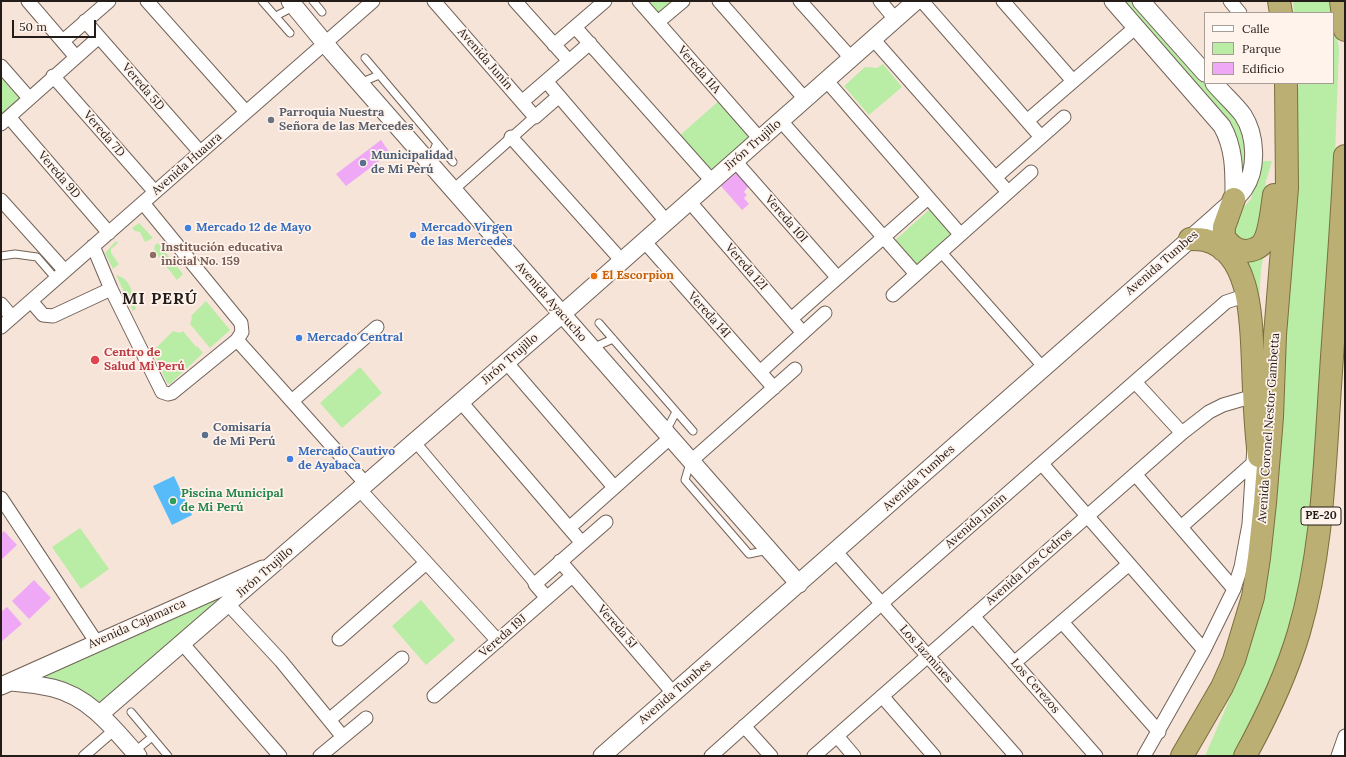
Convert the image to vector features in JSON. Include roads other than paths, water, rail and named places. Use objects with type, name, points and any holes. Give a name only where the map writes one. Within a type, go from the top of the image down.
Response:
[{"type":"highway","points":[[1279,1],[1281,12]]},
{"type":"highway","points":[[1341,1],[1345,30]]},
{"type":"highway","name":"Avenida Coronel Nestor Gambetta","points":[[1182,756],[1222,687],[1234,660],[1253,597],[1265,503],[1276,321],[1287,188],[1286,84]]},
{"type":"highway","points":[[1190,239],[1230,244],[1240,251],[1251,251],[1262,244],[1268,228],[1286,113]]},
{"type":"highway","name":"PE-20","points":[[1245,756],[1277,694],[1299,632],[1307,604],[1320,530],[1342,262],[1345,156]]},
{"type":"highway","points":[[1234,199],[1224,227],[1223,243],[1237,267],[1247,295],[1251,320],[1256,428],[1265,503]]},
{"type":"highway","points":[[1198,756],[1222,687]]},
{"type":"highway","points":[[1261,756],[1277,694]]},
{"type":"street","points":[[28,1],[76,56]]},
{"type":"street","points":[[63,41],[109,1]]},
{"type":"street","points":[[147,1],[246,112]]},
{"type":"street","name":"Avenida Huaura","points":[[1,327],[373,1]]},
{"type":"street","name":"Avenida Junín","points":[[434,1],[535,116]]},
{"type":"street","points":[[515,1],[569,62]]},
{"type":"street","name":"Vereda 11A","points":[[639,1],[760,139]]},
{"type":"street","points":[[658,22],[683,1]]},
{"type":"street","points":[[719,1],[805,99]]},
{"type":"street","points":[[800,1],[851,58]]},
{"type":"street","points":[[880,1],[895,19]]},
{"type":"street","name":"Jirón Trujillo","points":[[100,714],[562,314],[916,1]]},
{"type":"street","points":[[922,1],[1041,137]]},
{"type":"street","points":[[1003,1],[1073,81]]},
{"type":"street","points":[[1113,1],[1216,118],[1226,133],[1234,161],[1234,199]]},
{"type":"street","points":[[1141,1],[1204,72]]},
{"type":"street","points":[[1230,1],[1239,12]]},
{"type":"street","name":"Avenida Ayacucho","points":[[294,3],[325,43],[428,162],[799,584]]},
{"type":"street","points":[[554,45],[599,3]]},
{"type":"street","name":"Vereda 5D","points":[[85,21],[200,152]]},
{"type":"street","points":[[575,27],[712,181]]},
{"type":"street","points":[[1027,121],[1136,27]]},
{"type":"street","points":[[5,120],[53,76],[99,37]]},
{"type":"street","points":[[873,39],[1008,192]]},
{"type":"street","points":[[522,101],[590,43]]},
{"type":"street","points":[[1,66],[29,98]]},
{"type":"street","name":"Vereda 7D","points":[[53,76],[155,192]]},
{"type":"street","points":[[826,80],[960,234]]},
{"type":"street","points":[[546,81],[666,221]]},
{"type":"street","name":"Avenida Tumbes","points":[[602,756],[836,552],[1234,199],[1244,188],[1252,172],[1253,142],[1249,127],[1243,115],[1215,84]]},
{"type":"street","points":[[453,190],[559,96]]},
{"type":"street","points":[[996,177],[1064,117]]},
{"type":"street","name":"Vereda 9D","points":[[5,120],[109,233]]},
{"type":"street","points":[[781,121],[916,274]]},
{"type":"street","points":[[511,137],[622,261]]},
{"type":"street","name":"Vereda 10I","points":[[735,161],[837,277]]},
{"type":"street","points":[[893,295],[1031,172]]},
{"type":"street","points":[[791,319],[883,236],[928,198]]},
{"type":"street","points":[[1,200],[60,275]]},
{"type":"street","name":"Vereda 12I","points":[[690,201],[803,333]]},
{"type":"street","points":[[93,246],[111,289],[160,388],[165,394],[172,393],[237,340],[242,332],[241,323],[142,203]]},
{"type":"street","name":"Vereda 14I","points":[[644,242],[774,388]]},
{"type":"street","points":[[941,252],[1043,367]]},
{"type":"street","points":[[31,301],[43,315],[53,316],[111,289]]},
{"type":"street","name":"Avenida Junín","points":[[711,756],[881,604],[1226,302],[1247,295]]},
{"type":"street","points":[[1,304],[12,317]]},
{"type":"street","points":[[760,372],[826,313]]},
{"type":"street","points":[[292,401],[377,327]]},
{"type":"street","points":[[237,340],[292,401],[426,563],[498,641]]},
{"type":"street","points":[[506,362],[614,487]]},
{"type":"street","points":[[691,461],[795,369]]},
{"type":"street","points":[[1135,382],[1182,433]]},
{"type":"street","name":"Avenida Los Cedros","points":[[814,756],[1182,433],[1209,412],[1223,405],[1254,396]]},
{"type":"street","points":[[461,402],[582,543]]},
{"type":"street","points":[[1144,756],[1159,732],[1204,650],[1234,589],[1241,567],[1249,524],[1252,464],[1256,428]]},
{"type":"street","points":[[569,528],[614,487],[668,434]]},
{"type":"street","points":[[415,442],[547,598]]},
{"type":"street","points":[[1042,464],[1204,650]]},
{"type":"street","points":[[1181,527],[1252,464]]},
{"type":"street","points":[[1135,474],[1234,589]]},
{"type":"street","points":[[1,498],[97,643]]},
{"type":"street","points":[[535,584],[606,522]]},
{"type":"street","name":"Los Jazmines","points":[[836,552],[1016,756]]},
{"type":"street","name":"Vereda 5J","points":[[560,561],[674,694]]},
{"type":"street","points":[[339,639],[426,563]]},
{"type":"street","name":"Avenida Cajamarca","points":[[6,684],[274,564]]},
{"type":"street","points":[[1014,663],[1129,564]]},
{"type":"street","name":"Vereda 19J","points":[[434,696],[572,576]]},
{"type":"street","points":[[228,604],[281,661],[343,737]]},
{"type":"street","name":"Los Cerezos","points":[[973,616],[1096,756]]},
{"type":"street","points":[[1062,622],[1159,732]]},
{"type":"street","points":[[182,643],[280,756]]},
{"type":"street","points":[[329,720],[402,658]]},
{"type":"street","points":[[6,684],[54,688],[87,704],[100,714],[136,754]]},
{"type":"street","points":[[882,696],[934,756]]},
{"type":"street","points":[[320,756],[366,718]]},
{"type":"street","points":[[744,726],[771,756]]},
{"type":"street","points":[[84,756],[114,730]]},
{"type":"street","points":[[837,736],[854,756]]},
{"type":"street","points":[[1338,756],[1345,736]]},
{"type":"lane","points":[[262,1],[290,33]]},
{"type":"lane","points":[[313,1],[322,12]]},
{"type":"lane","points":[[276,16],[294,3]]},
{"type":"lane","points":[[365,58],[453,162]]},
{"type":"lane","points":[[360,83],[379,75]]},
{"type":"lane","points":[[428,162],[437,143]]},
{"type":"lane","points":[[1,256],[15,254],[37,256],[60,275]]},
{"type":"lane","points":[[599,323],[693,431]]},
{"type":"lane","points":[[592,348],[613,339]]},
{"type":"lane","points":[[668,434],[676,412]]},
{"type":"lane","points":[[131,712],[168,756]]},
{"type":"lane","points":[[136,754],[152,737]]},
{"type":"water","name":"Piscina Municipal de Mi Perú","points":[[174,476],[192,515],[172,525],[153,486]]},
{"type":"place","name":"Parroquia Nuestra Señora de las Mercedes","points":[[271,120]]},
{"type":"place","name":"Municipalidad de Mi Perú","points":[[363,163]]},
{"type":"place","name":"Mercado 12 de Mayo","points":[[188,228]]},
{"type":"place","name":"Mercado Virgen de las Mercedes","points":[[413,235]]},
{"type":"place","name":"Institución educativa inicial No. 159","points":[[153,255]]},
{"type":"place","name":"El Escorpion","points":[[594,276]]},
{"type":"place","name":"Mercado Central","points":[[299,338]]},
{"type":"place","name":"Centro de Salud Mi Perú","points":[[95,360]]},
{"type":"place","name":"Comisaría de Mi Perú","points":[[205,435]]},
{"type":"place","name":"Mercado Cautivo de Ayabaca","points":[[290,459]]},
{"type":"place","name":"Piscina Municipal de Mi Perú","points":[[173,501]]},
{"type":"district","name":"MI PERÚ","points":[[160,299]]}]
